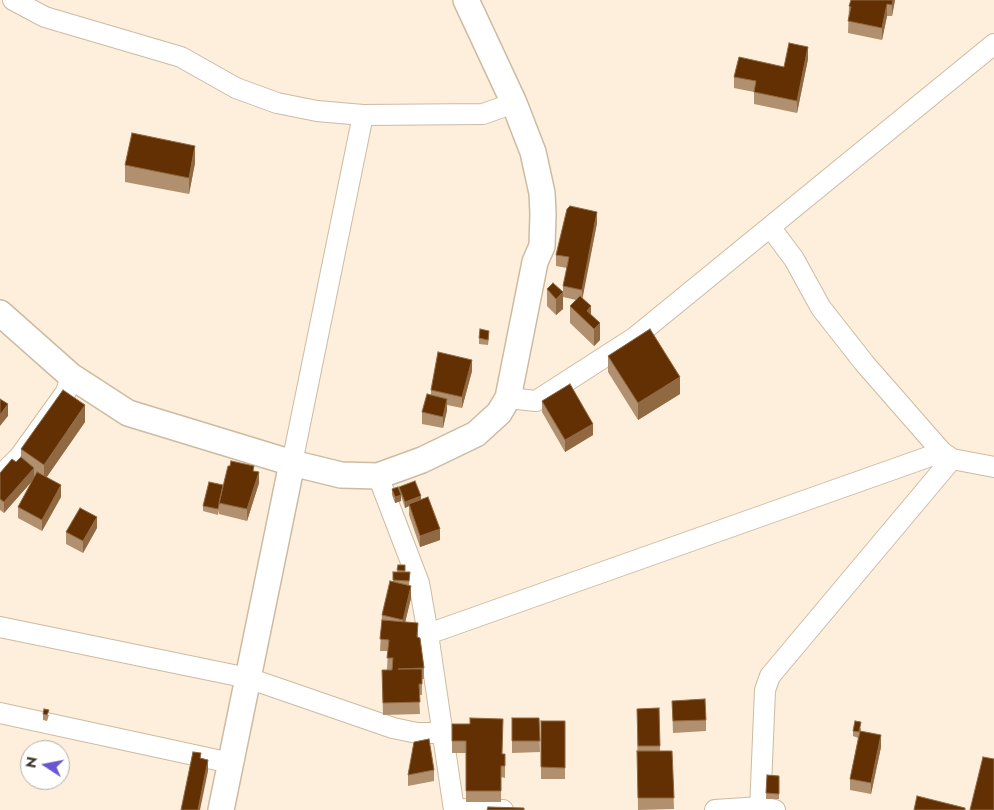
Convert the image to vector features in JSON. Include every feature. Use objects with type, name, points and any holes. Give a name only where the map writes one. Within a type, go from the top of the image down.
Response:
[{"type":"street","points":[[13,0],[45,17],[181,57],[236,88],[277,103],[317,111],[362,115],[483,114],[514,103]]},
{"type":"street","points":[[0,313],[71,376],[128,413],[292,463],[341,474],[378,476],[422,460],[476,434],[499,413],[508,398],[536,262],[542,246],[543,214],[542,193],[533,152],[514,103],[466,0]]},
{"type":"street","points":[[508,398],[536,401],[634,338],[994,44]]},
{"type":"street","points":[[221,810],[362,115]]},
{"type":"street","points":[[770,227],[794,259],[821,308],[865,364],[947,455]]},
{"type":"street","points":[[0,476],[20,456],[66,392],[71,376]]},
{"type":"street","points":[[715,810],[765,809],[765,690],[770,676],[947,455]]},
{"type":"street","points":[[428,634],[947,455],[994,467]]},
{"type":"street","points":[[378,476],[418,583],[428,634],[454,809],[503,810]]},
{"type":"street","points":[[0,627],[248,678],[393,728],[417,733],[442,733]]},
{"type":"street","points":[[0,713],[230,763]]},
{"type":"building","points":[[851,0],[893,0],[892,5],[887,4],[882,28],[848,21]]},
{"type":"building","points":[[789,43],[808,47],[797,101],[754,92],[756,81],[734,77],[739,57],[784,67]]},
{"type":"building","points":[[132,133],[195,146],[189,178],[125,165]]},
{"type":"building","points":[[570,206],[597,212],[582,290],[563,286],[569,257],[556,255],[567,209]]},
{"type":"building","points":[[553,283],[563,292],[556,299],[547,289]]},
{"type":"building","points":[[580,296],[591,306],[587,311],[600,323],[594,329],[570,306]]},
{"type":"building","points":[[480,329],[489,331],[488,340],[479,338]]},
{"type":"building","points":[[650,329],[680,377],[638,403],[608,356]]},
{"type":"building","points":[[438,352],[472,360],[462,397],[431,390]]},
{"type":"building","points":[[570,384],[593,424],[565,440],[542,401]]},
{"type":"building","points":[[63,390],[85,405],[44,465],[21,449]]},
{"type":"building","points":[[427,394],[447,399],[443,417],[422,412]]},
{"type":"building","points":[[0,399],[8,404],[0,415]]},
{"type":"building","points":[[21,457],[34,468],[4,502],[0,499],[0,473],[12,459],[16,462]]},
{"type":"building","points":[[231,461],[254,466],[253,471],[259,472],[247,509],[219,503],[228,466],[230,466]]},
{"type":"building","points":[[37,472],[61,485],[42,520],[18,507]]},
{"type":"building","points":[[415,481],[421,496],[405,502],[399,487]]},
{"type":"building","points":[[209,482],[223,485],[218,509],[203,506]]},
{"type":"building","points":[[398,487],[401,495],[395,497],[392,489]]},
{"type":"building","points":[[428,497],[440,529],[420,536],[409,504]]},
{"type":"building","points":[[80,508],[97,517],[83,541],[66,532]]},
{"type":"building","points":[[398,565],[405,565],[405,571],[397,570]]},
{"type":"building","points":[[393,572],[410,572],[409,581],[393,580]]},
{"type":"building","points":[[390,581],[411,586],[403,620],[382,615]]},
{"type":"building","points":[[382,620],[418,623],[417,637],[420,638],[424,668],[398,669],[422,669],[422,684],[419,684],[420,702],[383,703],[382,670],[392,670],[393,658],[387,658],[389,640],[380,639]]},
{"type":"building","points":[[705,699],[706,720],[673,721],[672,701]]},
{"type":"building","points":[[659,708],[660,746],[638,746],[637,709]]},
{"type":"building","points":[[44,709],[49,710],[47,715],[43,714]]},
{"type":"building","points":[[470,718],[503,719],[502,754],[505,754],[505,766],[501,766],[501,791],[466,791],[466,741],[452,741],[452,724],[470,724]]},
{"type":"building","points":[[512,718],[539,718],[540,741],[512,741]]},
{"type":"building","points":[[541,721],[565,721],[565,768],[541,767]]},
{"type":"building","points":[[855,721],[861,722],[859,732],[853,731]]},
{"type":"building","points":[[860,731],[881,735],[871,783],[850,779]]},
{"type":"building","points":[[429,739],[434,770],[408,775],[414,742]]},
{"type":"building","points":[[637,751],[672,751],[674,798],[638,798]]},
{"type":"building","points":[[193,752],[201,753],[200,758],[208,760],[198,810],[181,810]]},
{"type":"building","points":[[983,757],[994,759],[994,810],[970,810]]},
{"type":"building","points":[[767,775],[779,776],[779,794],[766,793]]},
{"type":"building","points":[[917,796],[965,808],[965,810],[914,810]]},
{"type":"building","points":[[488,807],[524,808],[524,810],[487,810]]}]
